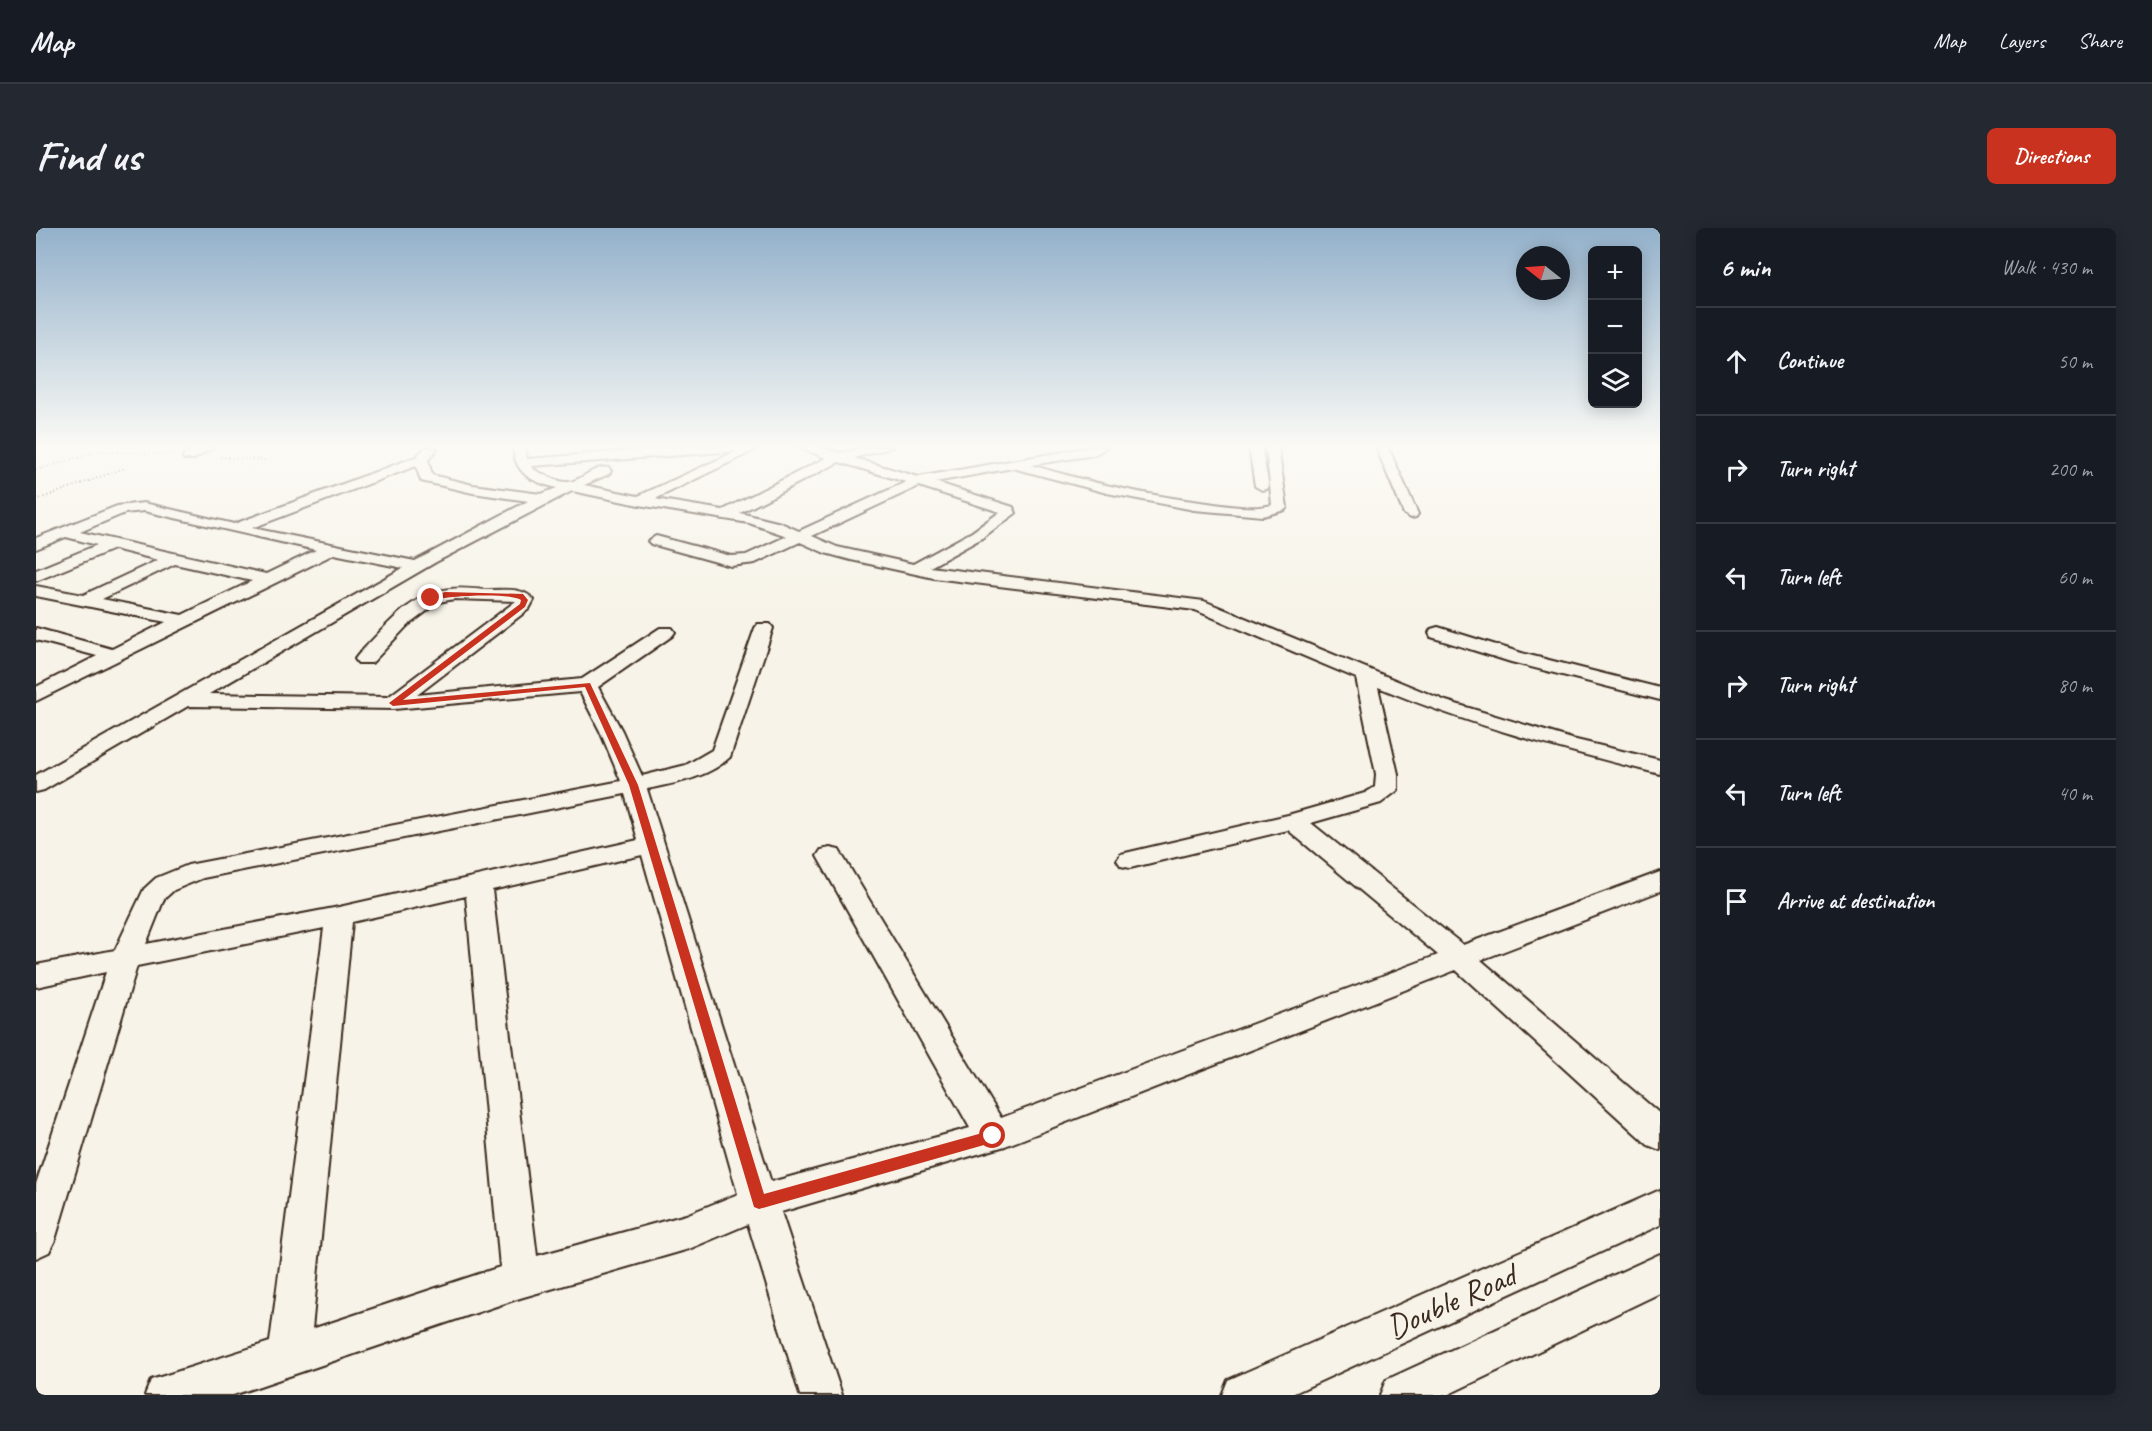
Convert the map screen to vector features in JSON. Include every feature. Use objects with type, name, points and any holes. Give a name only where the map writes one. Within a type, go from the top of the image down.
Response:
[{"type":"street","points":[[235,529],[309,501]]},
{"type":"street","points":[[36,784],[418,566],[538,501]]},
{"type":"street","points":[[642,501],[727,514],[777,526],[840,552],[915,569],[987,581],[1198,605],[1439,705],[1565,744],[1660,767]]},
{"type":"street","points":[[727,514],[751,501]]},
{"type":"street","points":[[656,541],[740,562],[802,537],[876,501]]},
{"type":"street","points":[[915,569],[978,535],[1009,513],[1005,508],[984,501]]},
{"type":"street","points":[[1174,501],[1207,508],[1269,512],[1280,507],[1279,501]]},
{"type":"street","points":[[1250,511],[1258,507],[1261,501]]},
{"type":"street","points":[[1406,501],[1411,514]]},
{"type":"street","points":[[36,544],[133,506],[154,508],[235,529],[418,566]]},
{"type":"street","points":[[67,532],[173,559],[270,580]]},
{"type":"street","points":[[36,576],[113,544]]},
{"type":"street","points":[[36,695],[332,549]]},
{"type":"street","points":[[85,602],[173,559]]},
{"type":"street","points":[[36,591],[186,621]]},
{"type":"street","points":[[365,659],[420,605],[431,598],[445,594],[498,595],[521,596],[525,600],[523,605],[393,703]]},
{"type":"street","points":[[36,1240],[44,1194],[125,959],[153,895],[165,884],[197,871],[634,785],[704,767],[716,760],[722,752],[764,628]]},
{"type":"street","points":[[183,700],[393,703],[587,685],[666,632]]},
{"type":"street","points":[[1438,633],[1518,658],[1660,694]]},
{"type":"street","points":[[36,634],[114,655]]},
{"type":"street","points":[[1130,860],[1293,820],[1373,798],[1386,790],[1387,774],[1366,676]]},
{"type":"street","points":[[587,685],[634,785],[759,1202],[821,1395]]},
{"type":"street","points":[[1293,820],[1459,957],[1660,1135]]},
{"type":"street","points":[[36,976],[339,916],[652,845]]},
{"type":"street","points":[[830,856],[993,1136]]},
{"type":"street","points":[[165,1395],[289,1357],[520,1279],[689,1232],[759,1202],[993,1136],[1660,881]]},
{"type":"street","points":[[478,884],[520,1279]]},
{"type":"street","points":[[289,1357],[339,916]]},
{"type":"street","name":"Double Road","points":[[1243,1395],[1660,1207]]},
{"type":"street","name":"Double Road","points":[[1401,1395],[1660,1273]]},
{"type":"route","points":[[431,598],[445,594],[508,595],[521,596],[525,600],[523,605],[393,703],[587,685],[611,731],[634,785],[759,1202],[993,1136]]}]
